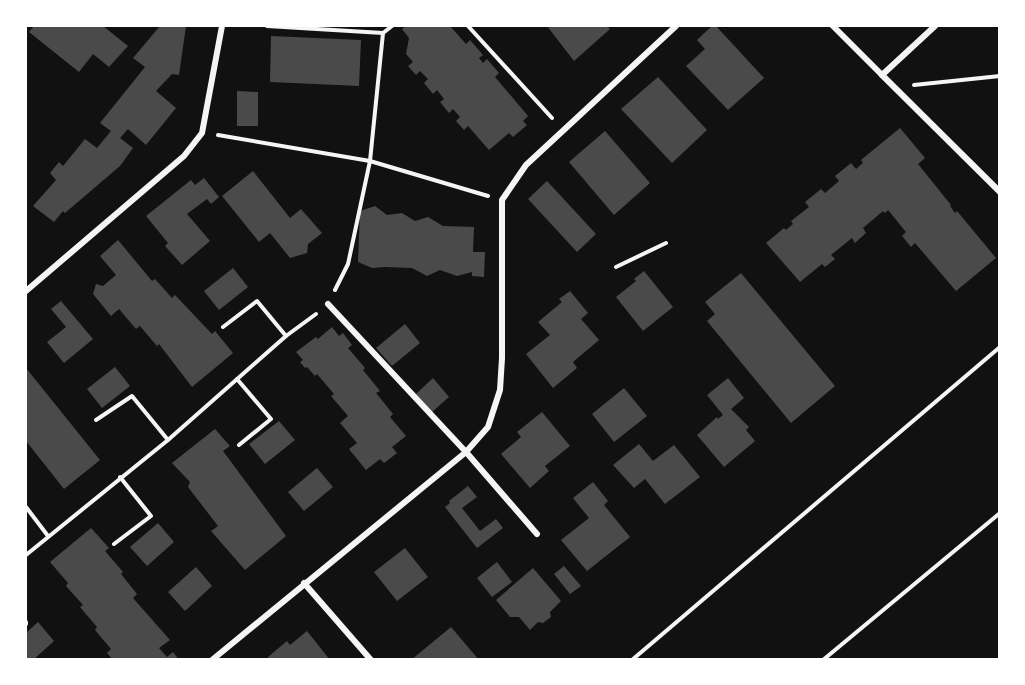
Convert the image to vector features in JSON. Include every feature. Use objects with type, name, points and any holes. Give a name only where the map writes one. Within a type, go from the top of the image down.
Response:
[{"type":"street","points":[[26,291],[184,156],[202,133],[222,26]]},
{"type":"street","points":[[212,660],[466,452],[488,427],[500,390],[502,358],[502,200],[526,165],[676,26]]},
{"type":"street","points":[[833,26],[999,192]]},
{"type":"street","points":[[882,75],[935,26]]},
{"type":"street","points":[[328,304],[466,452],[537,534]]},
{"type":"street","points":[[304,583],[371,660]]},
{"type":"path","points":[[267,26],[383,33],[392,26]]},
{"type":"path","points":[[468,26],[563,131]]},
{"type":"path","points":[[26,555],[168,440],[286,336],[328,304],[348,264],[370,161],[383,33]]},
{"type":"path","points":[[894,87],[999,76]]},
{"type":"path","points":[[202,133],[370,161],[502,200]]},
{"type":"path","points":[[616,267],[666,243]]},
{"type":"path","points":[[223,327],[257,301],[286,336]]},
{"type":"path","points":[[632,660],[999,347]]},
{"type":"path","points":[[237,379],[271,418],[239,445]]},
{"type":"path","points":[[96,420],[132,396],[168,440]]},
{"type":"path","points":[[114,544],[151,516],[120,477]]},
{"type":"path","points":[[26,507],[48,536]]},
{"type":"path","points":[[823,660],[999,513]]},
{"type":"building","points":[[34,26],[103,26],[128,46],[109,67],[93,54],[79,72],[29,32]]},
{"type":"building","points":[[160,26],[186,26],[179,75],[172,74],[156,91],[176,108],[146,145],[128,129],[120,138],[133,148],[120,166],[65,213],[63,211],[54,222],[33,206],[56,180],[50,173],[59,162],[63,166],[85,139],[97,148],[111,131],[100,123],[145,67],[133,58]]},
{"type":"building","points":[[406,26],[450,26],[466,44],[470,40],[483,55],[479,58],[483,63],[487,59],[499,73],[495,77],[528,116],[523,121],[527,125],[513,137],[509,133],[489,150],[468,126],[464,130],[456,121],[460,117],[453,109],[449,113],[440,102],[444,99],[437,90],[433,94],[424,83],[428,79],[420,71],[416,75],[408,66],[413,62],[406,54],[409,38],[402,29]]},
{"type":"building","points":[[547,26],[607,26],[610,29],[574,61]]},
{"type":"building","points":[[712,26],[716,26],[764,78],[728,110],[686,66],[705,49],[697,40]]},
{"type":"building","points":[[271,36],[361,40],[359,86],[270,82]]},
{"type":"building","points":[[658,77],[707,130],[672,163],[621,109]]},
{"type":"building","points":[[237,91],[258,92],[258,126],[237,126]]},
{"type":"building","points":[[900,128],[925,158],[918,164],[955,213],[957,211],[996,258],[956,291],[915,243],[911,247],[902,236],[906,232],[888,210],[885,213],[883,211],[863,228],[866,233],[855,243],[852,238],[831,255],[835,259],[825,267],[822,264],[800,282],[766,243],[784,228],[786,230],[793,224],[791,221],[809,207],[805,202],[821,189],[825,193],[839,181],[835,176],[851,163],[856,169],[863,163],[861,160]]},
{"type":"building","points":[[605,131],[650,183],[614,215],[569,162]]},
{"type":"building","points":[[253,171],[290,218],[301,209],[322,233],[308,244],[307,253],[290,258],[270,233],[259,242],[222,196]]},
{"type":"building","points":[[204,178],[219,197],[211,204],[207,199],[187,214],[210,241],[182,265],[165,246],[168,243],[146,216],[191,180],[195,185]]},
{"type":"building","points":[[547,181],[596,234],[577,252],[528,199]]},
{"type":"building","points":[[375,206],[387,215],[402,213],[415,221],[428,217],[443,226],[474,227],[473,252],[485,252],[484,277],[472,276],[472,272],[457,276],[440,270],[427,276],[412,268],[372,268],[358,262],[360,211]]},
{"type":"building","points":[[118,240],[152,281],[155,279],[172,298],[175,295],[212,334],[215,331],[233,353],[192,387],[159,344],[157,346],[140,326],[136,329],[119,309],[111,316],[93,294],[96,284],[103,286],[116,275],[100,256]]},
{"type":"building","points":[[233,268],[248,287],[219,310],[204,291]]},
{"type":"building","points":[[644,271],[673,307],[643,331],[616,297],[636,281],[634,279]]},
{"type":"building","points":[[741,273],[835,386],[791,423],[707,321],[715,314],[705,302]]},
{"type":"building","points":[[570,291],[588,313],[581,319],[599,340],[573,362],[577,368],[553,388],[526,354],[550,335],[538,322],[562,302],[559,299]]},
{"type":"building","points":[[61,301],[93,339],[64,363],[47,342],[66,327],[51,309]]},
{"type":"building","points":[[405,324],[420,343],[392,366],[376,348]]},
{"type":"building","points":[[332,327],[339,336],[343,333],[352,345],[348,348],[365,368],[363,370],[380,391],[376,393],[393,414],[390,417],[406,436],[392,447],[397,453],[384,463],[380,459],[366,470],[349,449],[357,443],[340,423],[348,416],[331,396],[334,394],[317,374],[315,376],[300,362],[303,360],[296,352],[316,337],[318,339]]},
{"type":"building","points":[[115,367],[130,386],[102,408],[87,389]]},
{"type":"building","points":[[26,368],[100,460],[64,489],[26,441]]},
{"type":"building","points":[[433,378],[449,397],[432,412],[416,394]]},
{"type":"building","points":[[728,378],[744,398],[731,409],[749,427],[746,430],[755,441],[724,467],[697,435],[717,417],[718,419],[723,415],[707,395]]},
{"type":"building","points":[[624,388],[647,416],[614,442],[592,414]]},
{"type":"building","points":[[542,412],[570,446],[545,466],[549,471],[530,488],[501,454],[521,437],[517,432]]},
{"type":"building","points":[[279,421],[295,440],[265,464],[249,444]]},
{"type":"building","points":[[215,429],[230,446],[223,451],[286,536],[245,570],[211,531],[218,526],[188,487],[190,482],[172,463]]},
{"type":"building","points":[[639,444],[653,461],[674,445],[700,477],[665,504],[645,479],[634,488],[613,465]]},
{"type":"building","points":[[317,468],[333,487],[304,511],[288,492]]},
{"type":"building","points":[[593,482],[608,501],[604,505],[630,537],[587,571],[561,540],[589,518],[573,498]]},
{"type":"building","points":[[468,486],[477,497],[462,508],[480,531],[496,519],[503,528],[477,548],[445,507]]},
{"type":"building","points":[[158,523],[174,542],[147,566],[130,547]]},
{"type":"building","points":[[91,528],[109,548],[105,551],[123,572],[121,574],[137,594],[133,598],[170,640],[159,648],[167,657],[173,652],[179,660],[113,660],[107,653],[111,649],[95,630],[97,627],[80,607],[83,605],[66,586],[68,583],[50,562]]},
{"type":"building","points":[[405,548],[428,577],[397,601],[374,572]]},
{"type":"building","points":[[497,562],[512,582],[492,597],[477,578]]},
{"type":"building","points":[[564,566],[581,586],[570,594],[554,574]]},
{"type":"building","points":[[196,567],[212,586],[185,611],[168,592]]},
{"type":"building","points":[[533,568],[561,601],[550,612],[551,617],[543,623],[538,622],[530,630],[519,617],[510,617],[496,600]]},
{"type":"building","points":[[38,622],[54,641],[33,660],[26,660],[26,633]]},
{"type":"building","points":[[451,627],[479,660],[411,660]]},
{"type":"building","points":[[307,631],[330,660],[270,660],[268,657],[287,641],[290,645]]}]
